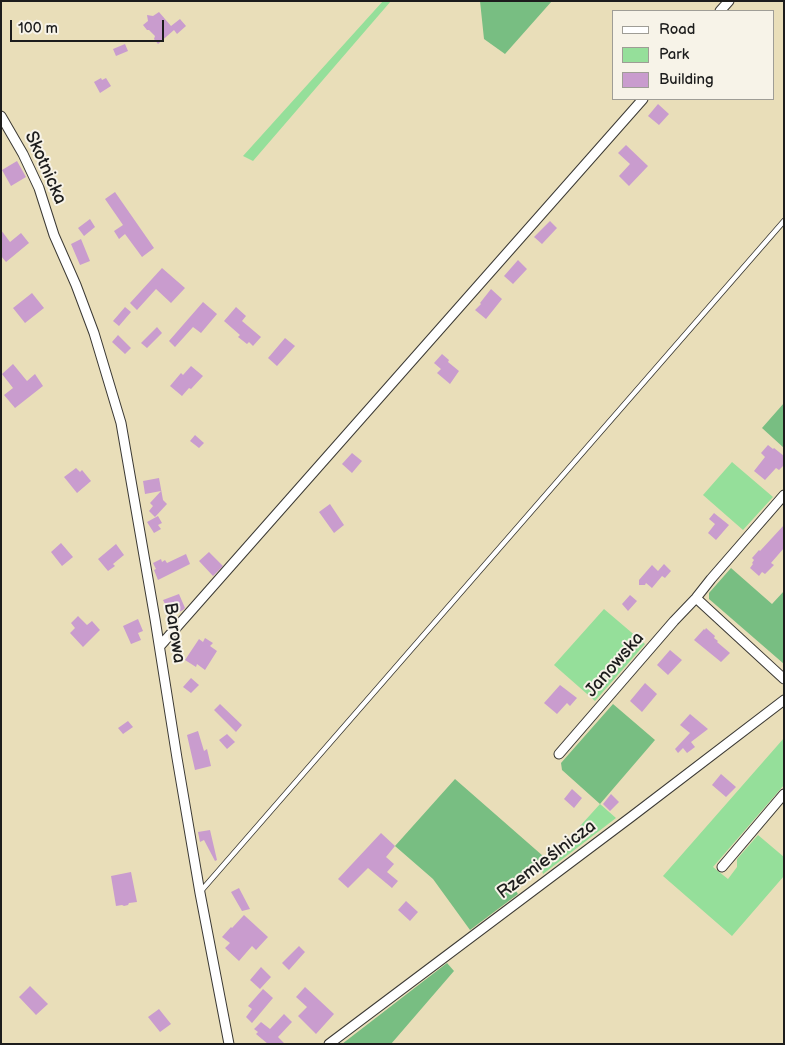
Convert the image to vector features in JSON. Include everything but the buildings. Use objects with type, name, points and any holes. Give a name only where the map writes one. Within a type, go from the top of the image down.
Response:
[{"type":"street","points":[[160,646],[642,100]]},
{"type":"street","name":"Skotnicka","points":[[1,116],[32,171],[54,235]]},
{"type":"street","name":"Barowa","points":[[54,235],[94,333],[121,422],[200,892],[229,1044]]},
{"type":"street","name":"Janowska","points":[[559,754],[784,495]]},
{"type":"street","points":[[696,598],[784,679]]},
{"type":"street","name":"Rzemieślnicza","points":[[329,1044],[784,700]]},
{"type":"street","points":[[722,866],[784,794]]},
{"type":"lane","points":[[200,892],[784,221]]},
{"type":"green space","points":[[383,1],[391,1],[253,161],[243,156]]},
{"type":"green space","points":[[480,1],[552,1],[505,54],[484,39]]},
{"type":"green space","points":[[784,403],[784,448],[762,428]]},
{"type":"green space","points":[[732,462],[773,497],[743,530],[703,495]]},
{"type":"green space","points":[[731,568],[772,604],[784,591],[784,664],[709,599],[709,593]]},
{"type":"green space","points":[[604,609],[645,644],[595,701],[554,665]]},
{"type":"green space","points":[[613,704],[655,740],[600,804],[562,770],[561,763]]},
{"type":"green space","points":[[784,738],[784,785],[713,867],[728,879],[737,867],[737,859],[758,835],[784,857],[784,876],[732,936],[663,876]]},
{"type":"green space","points":[[455,779],[543,856],[514,888],[518,894],[470,930],[433,879],[395,846]]},
{"type":"green space","points":[[600,804],[616,818],[543,874],[543,868],[553,856],[550,849],[553,845],[562,846]]},
{"type":"green space","points":[[447,963],[454,971],[391,1044],[342,1044]]}]
